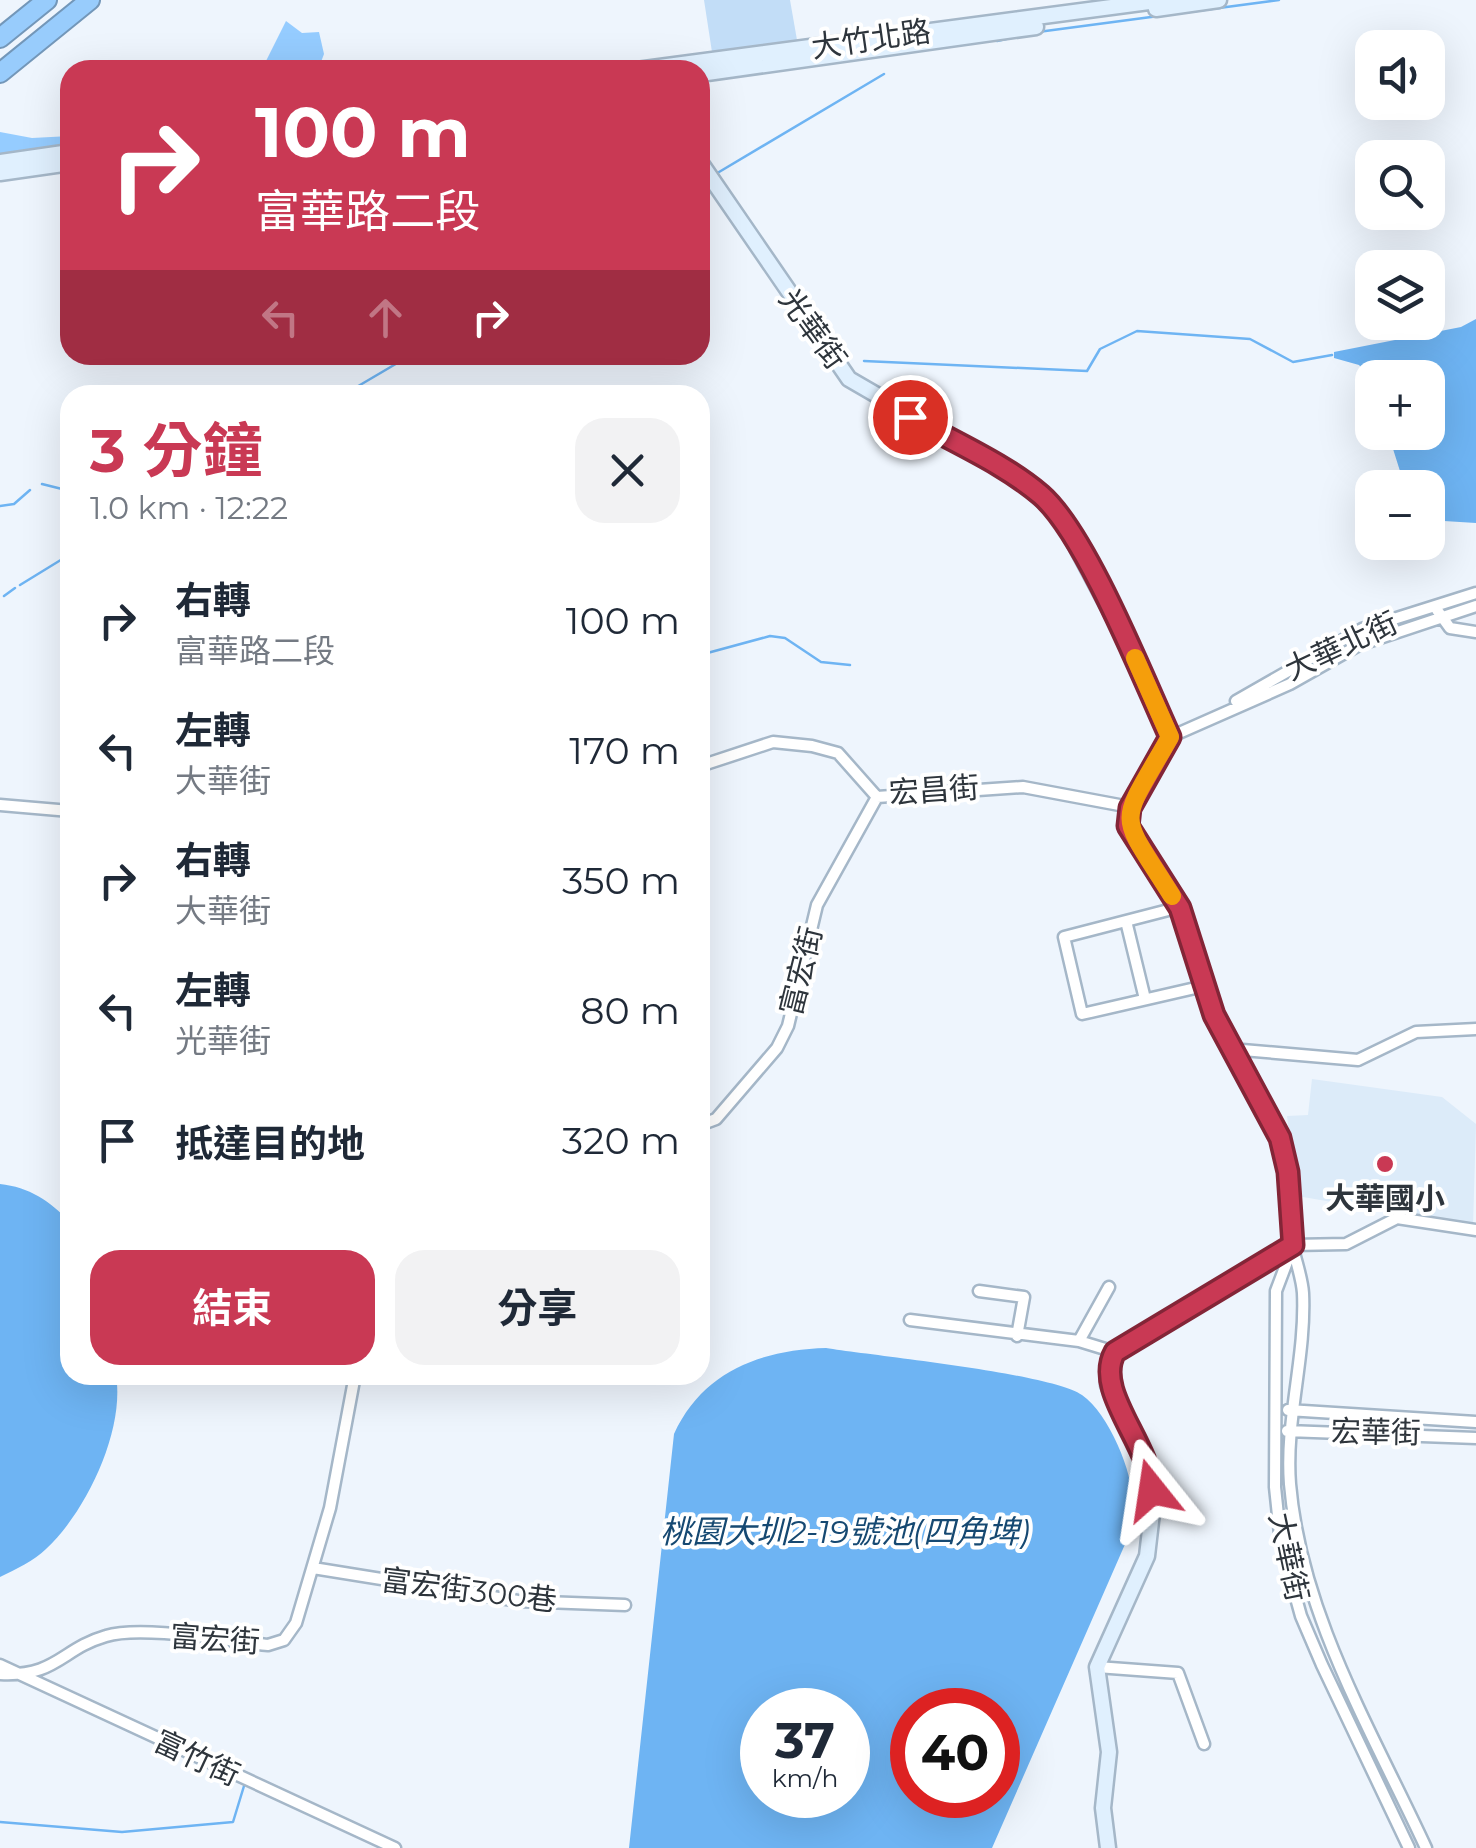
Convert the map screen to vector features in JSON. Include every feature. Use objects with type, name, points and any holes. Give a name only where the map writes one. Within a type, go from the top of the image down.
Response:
[{"type":"highway","points":[[0,38],[47,0]]},
{"type":"highway","points":[[0,73],[90,0]]},
{"type":"street","name":"大竹北路","points":[[710,61],[1164,0]]},
{"type":"street","name":"大竹北路","points":[[710,73],[1219,0]]},
{"type":"street","points":[[0,162],[60,153]]},
{"type":"street","points":[[0,174],[60,165]]},
{"type":"street","name":"光華街","points":[[710,177],[850,380],[1013,474],[1060,516],[1130,648],[1170,737]]},
{"type":"street","name":"大華北街","points":[[1170,737],[1290,684],[1359,645],[1476,593]]},
{"type":"street","name":"大華北街","points":[[1437,611],[1476,606]]},
{"type":"street","points":[[1437,611],[1450,628],[1476,632]]},
{"type":"street","points":[[1130,808],[1170,737]]},
{"type":"street","name":"宏昌街","points":[[710,763],[773,742],[812,746],[838,753],[877,797],[1023,786],[1130,808]]},
{"type":"street","name":"富宏街","points":[[710,1121],[778,1048],[788,1026],[817,905],[877,797]]},
{"type":"street","points":[[0,805],[60,810]]},
{"type":"street","name":"大華街","points":[[1130,808],[1128,826],[1134,841],[1180,908],[1204,986],[1231,1048],[1280,1138],[1303,1292],[1290,1431],[1297,1548],[1316,1602],[1426,1848]]},
{"type":"street","points":[[1180,908],[1064,937],[1082,1014],[1204,986]]},
{"type":"street","points":[[1126,921],[1146,999]]},
{"type":"street","points":[[1231,1048],[1358,1060],[1416,1032],[1476,1029]]},
{"type":"street","points":[[1108,1848],[1102,1808],[1108,1752],[1098,1667],[1146,1556],[1152,1513],[1151,1467],[1108,1385],[1108,1365],[1115,1352],[1293,1245],[1346,1244],[1397,1218],[1476,1230]]},
{"type":"street","name":"大華街","points":[[1293,1245],[1276,1291],[1275,1487],[1281,1544],[1300,1610],[1409,1848]]},
{"type":"street","points":[[1079,1342],[1109,1288]]},
{"type":"street","points":[[980,1290],[1024,1297],[1017,1336]]},
{"type":"street","points":[[910,1320],[1079,1342],[1115,1352]]},
{"type":"street","name":"富宏街","points":[[0,1674],[43,1672],[106,1636],[149,1634],[268,1645],[284,1640],[296,1623],[330,1508],[352,1385]]},
{"type":"street","name":"宏華街","points":[[1278,1410],[1476,1422]]},
{"type":"street","name":"宏華街","points":[[1276,1430],[1476,1438]]},
{"type":"street","name":"富宏街300巷","points":[[313,1568],[518,1601],[626,1605]]},
{"type":"street","points":[[1300,1610],[1316,1602]]},
{"type":"street","name":"富竹街","points":[[0,1665],[395,1848]]},
{"type":"street","points":[[1098,1667],[1178,1674],[1204,1744]]},
{"type":"street","points":[[1357,1738],[1372,1732]]},
{"type":"shaded area","points":[[704,0],[790,0],[797,40],[712,52]]},
{"type":"shaded area","points":[[286,21],[302,33],[319,32],[322,60],[266,60]]},
{"type":"shaded area","points":[[0,132],[32,138],[60,137],[60,148],[0,156]]},
{"type":"shaded area","name":"大華國小","points":[[1312,1079],[1442,1097],[1476,1124],[1473,1226],[1297,1196],[1287,1116],[1308,1115]]},
{"type":"water","points":[[1476,319],[1476,523],[1445,521],[1445,470],[1400,470],[1393,450],[1445,450],[1445,360],[1355,360],[1355,364],[1334,358],[1334,352],[1395,340],[1445,340],[1445,330]]},
{"type":"water","points":[[0,1184],[38,1196],[60,1213],[60,1385],[116,1385],[117,1397],[109,1444],[76,1514],[41,1553],[0,1577]]},
{"type":"water","name":"桃園大圳2-19號池(四角埤)","points":[[826,1348],[960,1366],[1064,1387],[1092,1404],[1110,1429],[1124,1460],[1133,1504],[1126,1542],[1020,1784],[1020,1688],[890,1688],[890,1818],[1005,1818],[992,1848],[629,1848],[674,1434],[686,1412],[718,1380],[736,1368],[779,1353]]},
{"type":"waterway","points":[[1038,32],[1279,0]]},
{"type":"waterway","points":[[997,41],[1015,37]]},
{"type":"waterway","points":[[714,175],[884,74]]},
{"type":"waterway","points":[[864,361],[1087,371],[1100,349],[1137,331],[1250,339],[1293,362],[1332,355]]},
{"type":"waterway","points":[[360,385],[394,365]]},
{"type":"waterway","points":[[42,484],[60,488]]},
{"type":"waterway","points":[[0,506],[14,504],[30,490]]},
{"type":"waterway","points":[[20,585],[60,560]]},
{"type":"waterway","points":[[4,596],[15,588]]},
{"type":"waterway","points":[[710,652],[770,636],[785,638],[821,662],[850,665]]},
{"type":"waterway","points":[[0,1822],[122,1832],[233,1822],[244,1786]]},
{"type":"slow traffic","points":[[1135,658],[1170,737],[1130,808],[1128,826],[1172,896]]},
{"type":"place","name":"大華國小","points":[[1385,1164]]},
{"type":"route","points":[[910,417],[1013,474],[1042,497],[1060,516],[1130,648],[1170,737],[1130,808],[1128,826],[1180,908],[1214,1015],[1265,1105],[1280,1138],[1288,1172],[1293,1245],[1115,1352],[1108,1365],[1108,1385],[1151,1467],[1152,1490]]}]
